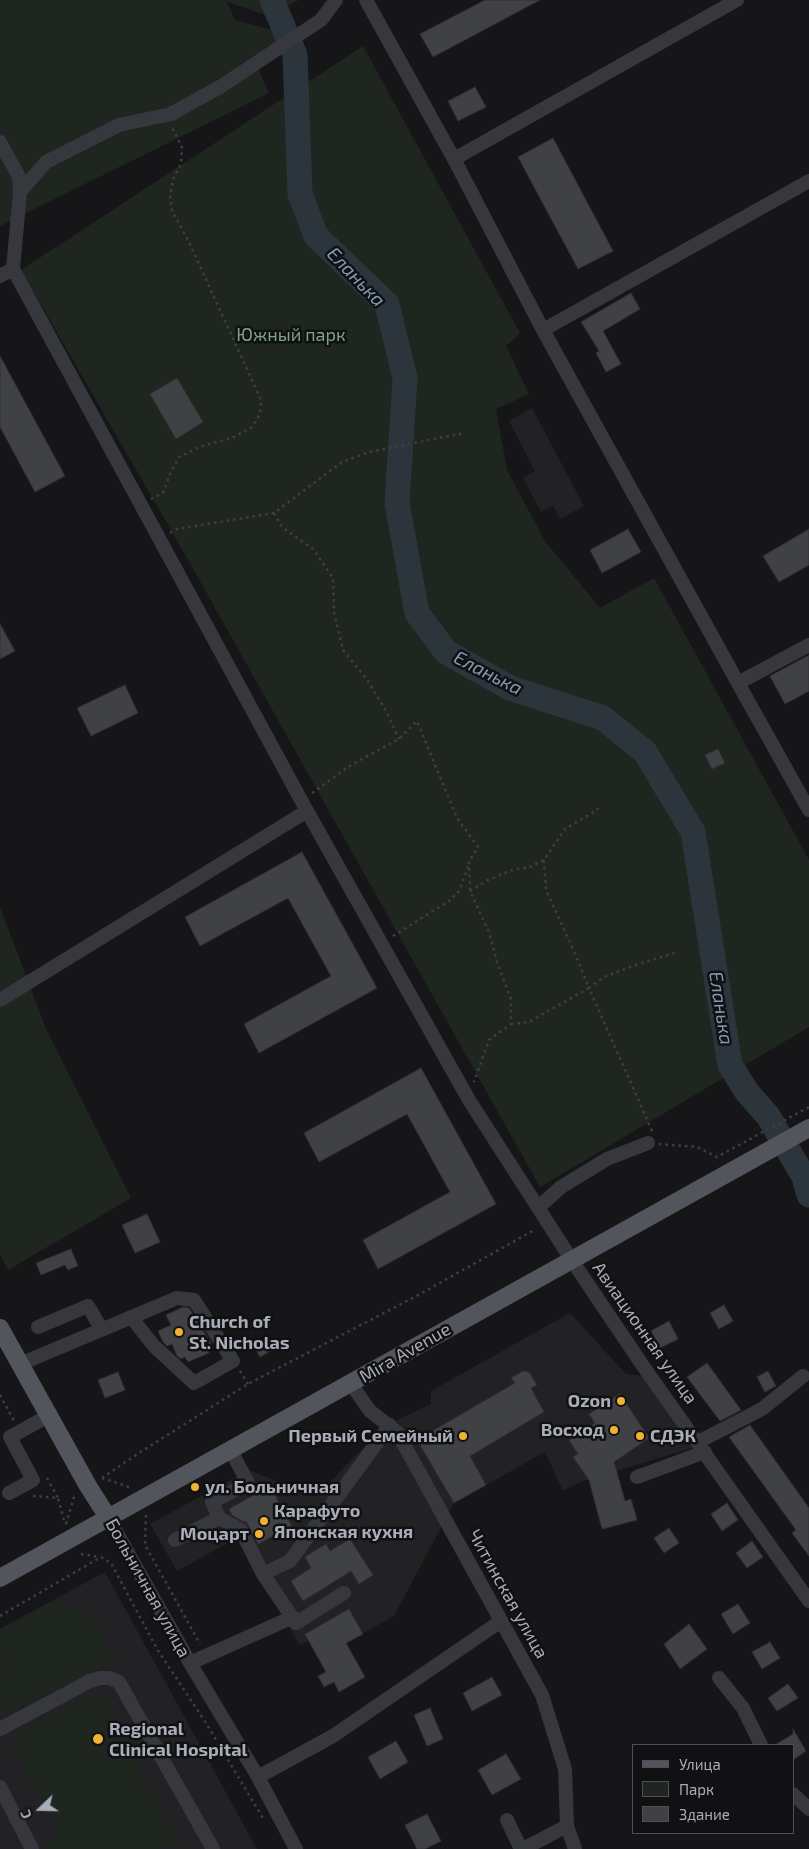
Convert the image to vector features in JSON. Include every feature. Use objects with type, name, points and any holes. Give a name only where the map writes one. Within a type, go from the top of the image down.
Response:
[{"type":"main road","name":"Mira Avenue","points":[[0,1578],[809,1128]]},
{"type":"main road","name":"Больничная улица","points":[[0,1328],[88,1486],[109,1519]]},
{"type":"street","points":[[20,192],[46,162],[119,125],[171,114],[220,87],[321,20],[336,0]]},
{"type":"street","points":[[366,0],[454,159],[543,330],[809,810]]},
{"type":"street","points":[[454,159],[737,0]]},
{"type":"street","points":[[0,142],[19,177],[20,192],[13,268],[0,276]]},
{"type":"street","points":[[543,330],[809,181]]},
{"type":"street","name":"Авиационная улица","points":[[13,268],[304,806],[468,1100],[571,1259],[809,1601]]},
{"type":"street","points":[[738,683],[809,644]]},
{"type":"street","points":[[0,1000],[304,806]]},
{"type":"street","points":[[543,1214],[561,1188],[607,1159],[648,1143]]},
{"type":"street","points":[[20,1364],[102,1330],[131,1317],[177,1298],[194,1300],[233,1361],[194,1383],[154,1346],[131,1317]]},
{"type":"street","points":[[38,1326],[88,1306],[102,1330]]},
{"type":"street","points":[[637,1477],[702,1447],[762,1408],[803,1376]]},
{"type":"street","name":"Читинская улица","points":[[351,1384],[370,1411],[397,1432],[542,1695],[565,1769],[567,1826],[575,1849]]},
{"type":"street","points":[[9,1493],[33,1480],[10,1437],[50,1415]]},
{"type":"street","points":[[263,1574],[290,1561],[390,1425]]},
{"type":"street","points":[[231,1451],[247,1481],[244,1485],[212,1502],[219,1518],[241,1530],[263,1574],[296,1623],[344,1593]]},
{"type":"street","points":[[175,1540],[219,1518]]},
{"type":"street","name":"Больничная улица","points":[[109,1519],[190,1663],[258,1777],[296,1849]]},
{"type":"street","points":[[190,1663],[293,1617]]},
{"type":"street","points":[[258,1777],[333,1736],[501,1621]]},
{"type":"street","points":[[0,1729],[90,1681],[109,1678],[119,1682],[213,1849]]},
{"type":"street","points":[[719,1678],[743,1708],[761,1744]]},
{"type":"street","points":[[0,1787],[32,1849]]},
{"type":"street","points":[[794,1795],[809,1809]]},
{"type":"street","points":[[507,1820],[522,1849],[567,1826]]},
{"type":"path","points":[[141,504],[163,493],[179,457],[199,447],[232,438],[252,427],[260,414],[261,400],[188,240],[172,211],[170,195],[174,177],[181,164],[182,148],[166,115]]},
{"type":"path","points":[[160,538],[177,530],[274,513],[342,462],[369,452],[464,433]]},
{"type":"path","points":[[274,513],[282,527],[312,549],[333,578],[334,612],[343,650],[368,681],[386,711],[399,739]]},
{"type":"path","points":[[304,806],[350,765],[399,739],[417,721],[458,818],[478,847],[469,862],[460,890],[449,901],[381,944]]},
{"type":"path","points":[[470,891],[488,880],[515,869],[528,868],[544,860],[565,829],[598,808]]},
{"type":"path","points":[[544,860],[546,890],[653,1132],[653,1138],[648,1143]]},
{"type":"path","points":[[469,862],[470,891],[489,932],[497,962],[511,999],[511,1024]]},
{"type":"path","points":[[468,1100],[489,1040],[511,1024],[530,1022],[589,988],[604,977],[675,953]]},
{"type":"path","points":[[648,1143],[696,1147],[717,1157],[809,1108]]},
{"type":"path","points":[[134,1488],[102,1478],[248,1384],[422,1293],[543,1214]]},
{"type":"path","points":[[9,1493],[58,1498],[65,1526],[75,1494]]},
{"type":"path","points":[[145,1545],[146,1515]]},
{"type":"path","points":[[81,1554],[101,1557],[111,1563],[157,1649],[206,1723],[266,1824]]},
{"type":"path","points":[[0,1616],[101,1557]]},
{"type":"shaded area","points":[[532,408],[584,506],[560,519],[553,506],[541,512],[523,478],[535,471],[509,421]]},
{"type":"shaded area","points":[[570,1313],[626,1374],[643,1376],[692,1448],[580,1482],[563,1491],[545,1452],[454,1503],[394,1616],[318,1659],[308,1641],[300,1645],[240,1536],[177,1571],[150,1524],[249,1470],[315,1497],[375,1436],[401,1418],[431,1404],[431,1391]]},
{"type":"shaded area","name":"Regional Clinical Hospital","points":[[105,1572],[257,1849],[0,1849],[0,1629]]},
{"type":"green space","points":[[0,0],[299,0],[269,16],[227,2],[235,20],[284,33],[286,40],[255,62],[269,93],[0,226]]},
{"type":"green space","name":"Южный парк","points":[[363,46],[520,333],[506,346],[529,394],[496,409],[507,470],[545,541],[600,608],[654,578],[809,860],[809,1027],[540,1187],[187,558],[21,270]]},
{"type":"green space","points":[[0,907],[46,1029],[131,1198],[8,1270],[0,1255]]},
{"type":"green space","points":[[61,1600],[93,1622],[117,1661],[5,1714],[0,1714],[0,1665],[5,1663],[0,1653],[0,1631]]},
{"type":"green space","points":[[106,1694],[141,1773],[178,1842],[159,1849],[46,1849],[44,1844],[59,1829],[9,1737],[86,1698]]},
{"type":"building","points":[[485,0],[540,0],[433,57],[420,34]]},
{"type":"building","points":[[475,87],[486,107],[458,121],[448,101]]},
{"type":"building","points":[[553,138],[613,251],[578,269],[518,157]]},
{"type":"building","points":[[631,293],[640,309],[603,331],[621,364],[606,372],[596,353],[599,351],[581,322]]},
{"type":"building","points":[[0,356],[65,476],[35,492],[0,427]]},
{"type":"building","points":[[177,378],[203,422],[176,439],[150,394]]},
{"type":"building","points":[[628,529],[641,552],[602,573],[590,550]]},
{"type":"building","points":[[809,529],[809,565],[779,582],[763,556]]},
{"type":"building","points":[[0,624],[15,651],[0,659]]},
{"type":"building","points":[[809,655],[809,691],[785,704],[770,676]]},
{"type":"building","points":[[125,685],[138,713],[91,736],[77,708]]},
{"type":"building","points":[[718,749],[725,763],[712,769],[705,755]]},
{"type":"building","points":[[302,852],[377,988],[259,1053],[244,1024],[331,976],[288,898],[200,946],[185,917]]},
{"type":"building","points":[[421,1068],[496,1204],[378,1269],[363,1240],[450,1192],[407,1114],[319,1162],[304,1133]]},
{"type":"building","points":[[147,1214],[160,1242],[135,1253],[122,1225]]},
{"type":"building","points":[[71,1249],[78,1266],[68,1270],[65,1265],[41,1275],[36,1263]]},
{"type":"building","points":[[724,1305],[733,1321],[719,1329],[710,1313]]},
{"type":"building","name":"Church of St. Nicholas","points":[[183,1307],[189,1308],[211,1343],[206,1345],[209,1353],[188,1362],[185,1357],[181,1359],[177,1356],[172,1344],[167,1346],[163,1342],[158,1331],[171,1325],[166,1315]]},
{"type":"building","points":[[669,1321],[678,1339],[660,1348],[651,1331]]},
{"type":"building","points":[[268,1339],[274,1349],[260,1357],[254,1347]]},
{"type":"building","points":[[707,1363],[741,1410],[720,1421],[687,1377]]},
{"type":"building","name":"Первый Семейный","points":[[523,1371],[529,1372],[537,1385],[531,1388],[544,1412],[470,1456],[486,1485],[454,1503],[417,1440],[515,1383],[511,1378]]},
{"type":"building","points":[[768,1371],[776,1386],[765,1392],[757,1377]]},
{"type":"building","points":[[118,1372],[125,1390],[105,1398],[98,1380]]},
{"type":"building","name":"Восход","points":[[620,1394],[649,1438],[614,1462],[625,1501],[631,1499],[637,1520],[602,1529],[589,1480],[573,1457],[578,1454],[569,1440],[595,1423],[589,1414]]},
{"type":"building","points":[[750,1425],[809,1508],[809,1556],[792,1533],[796,1530],[729,1437]]},
{"type":"building","points":[[270,1486],[292,1526],[258,1544],[246,1521],[244,1522],[232,1515],[229,1509]]},
{"type":"building","points":[[727,1503],[738,1520],[722,1531],[711,1514]]},
{"type":"building","points":[[669,1528],[679,1543],[664,1553],[654,1538]]},
{"type":"building","points":[[350,1539],[373,1575],[359,1584],[351,1571],[303,1601],[291,1581],[311,1568],[305,1557],[326,1544],[330,1551]]},
{"type":"building","points":[[752,1541],[763,1557],[747,1568],[736,1553]]},
{"type":"building","points":[[738,1604],[750,1623],[733,1634],[721,1614]]},
{"type":"building","points":[[349,1609],[363,1634],[346,1643],[365,1677],[339,1692],[334,1682],[324,1687],[318,1676],[326,1672],[305,1634]]},
{"type":"building","points":[[689,1624],[707,1649],[680,1669],[664,1644]]},
{"type":"building","points":[[770,1642],[780,1658],[762,1669],[752,1652]]},
{"type":"building","points":[[492,1677],[502,1695],[472,1711],[463,1693]]},
{"type":"building","points":[[788,1684],[798,1698],[777,1711],[768,1698]]},
{"type":"building","points":[[430,1708],[443,1739],[427,1746],[414,1715]]},
{"type":"building","points":[[793,1729],[806,1751],[794,1759],[794,1744],[777,1744],[793,1734]]},
{"type":"building","points":[[396,1741],[408,1762],[380,1779],[368,1757]]},
{"type":"building","points":[[506,1754],[521,1779],[492,1795],[478,1770]]},
{"type":"building","points":[[427,1814],[441,1841],[425,1849],[417,1849],[405,1825]]},
{"type":"waterway","name":"Еланька","points":[[272,0],[295,55],[300,194],[316,236],[387,304],[405,378],[397,503],[417,613],[446,652],[510,688],[603,718],[645,752],[693,832],[730,1065],[747,1092],[768,1116],[804,1177],[809,1195]]},
{"type":"place","name":"Church of St. Nicholas","points":[[179,1332]]},
{"type":"place","name":"Ozon","points":[[621,1401]]},
{"type":"place","name":"Восход","points":[[614,1430]]},
{"type":"place","name":"Первый Семейный","points":[[463,1436]]},
{"type":"place","name":"СДЭК","points":[[640,1436]]},
{"type":"place","name":"ул. Больничная","points":[[195,1487]]},
{"type":"place","name":"Карафуто Японская кухня","points":[[264,1521]]},
{"type":"place","name":"Моцарт","points":[[259,1534]]},
{"type":"place","name":"Regional Clinical Hospital","points":[[98,1739]]}]
